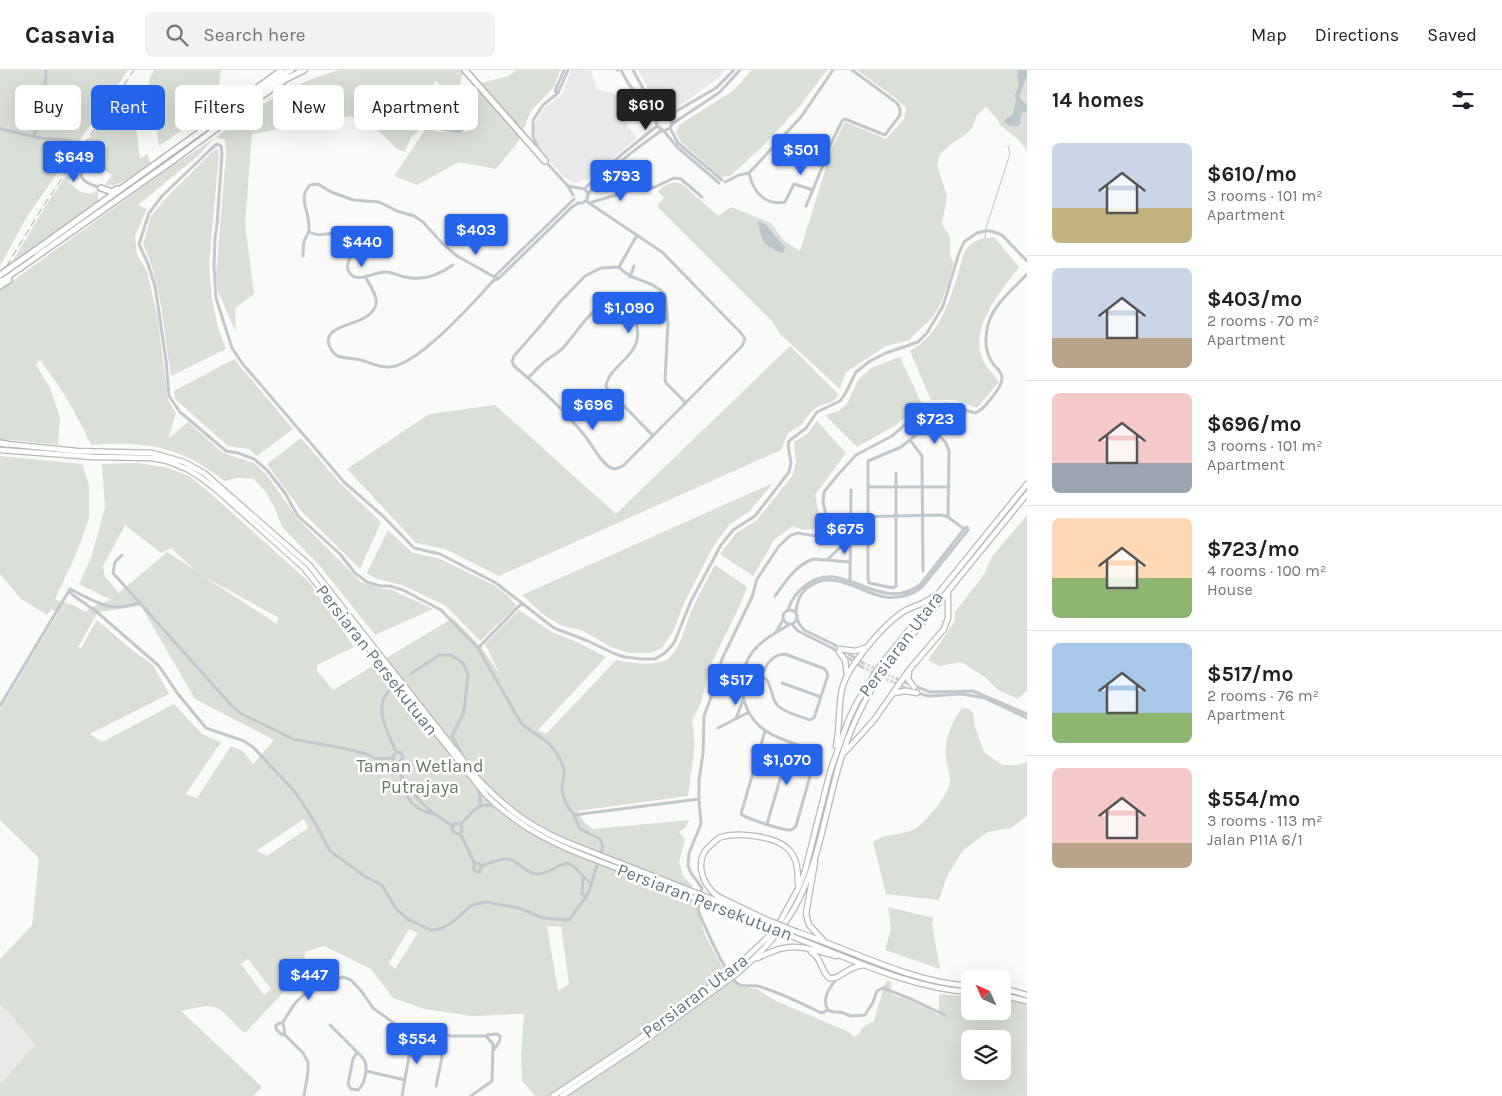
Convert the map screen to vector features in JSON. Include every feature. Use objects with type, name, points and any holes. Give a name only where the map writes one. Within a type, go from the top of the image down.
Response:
[{"type":"highway","points":[[260,85],[282,70]]},
{"type":"highway","points":[[263,89],[291,70]]},
{"type":"highway","points":[[0,275],[35,254],[171,162],[247,106],[304,70]]},
{"type":"highway","points":[[465,70],[545,161]]},
{"type":"highway","points":[[0,286],[20,270],[35,254],[96,207],[203,130]]},
{"type":"highway","points":[[102,188],[112,192],[124,187]]},
{"type":"highway","points":[[96,207],[105,195],[102,188]]},
{"type":"highway","points":[[0,282],[20,270]]},
{"type":"highway","points":[[0,443],[7,444]]},
{"type":"main road","name":"Persiaran Persekutuan","points":[[7,444],[77,453]]},
{"type":"main road","name":"Persiaran Persekutuan","points":[[0,450],[152,458],[187,469],[217,490],[304,568],[487,796],[522,826],[543,838],[763,922],[825,941],[901,971],[938,982],[961,985]]},
{"type":"main road","name":"Persiaran Persekutuan","points":[[112,455],[143,452],[167,456],[184,462],[204,473],[218,484],[309,565],[491,792],[525,822],[583,852]]},
{"type":"main road","name":"Persiaran Utara","points":[[733,973],[768,937],[781,920],[798,889],[805,872],[830,772],[848,721],[868,684],[1027,484]]},
{"type":"main road","name":"Persiaran Utara","points":[[562,1096],[754,959],[774,939],[803,891],[818,846],[841,758],[863,703],[876,681],[1027,494]]},
{"type":"main road","points":[[830,772],[838,737],[842,692],[847,677],[856,662],[868,646],[898,615],[927,602],[942,590]]},
{"type":"main road","points":[[841,758],[851,744],[874,720],[893,694],[898,682],[910,670],[946,623],[948,592]]},
{"type":"main road","points":[[840,650],[855,651],[868,646]]},
{"type":"main road","points":[[840,650],[845,660],[847,677]]},
{"type":"main road","points":[[910,670],[908,679],[914,687]]},
{"type":"main road","points":[[893,694],[905,691],[917,693]]},
{"type":"main road","points":[[763,922],[711,891],[703,879],[700,867],[702,856],[708,846],[720,837],[735,835],[776,840],[788,849],[795,858],[798,872],[798,889]]},
{"type":"main road","points":[[818,846],[806,914],[809,925],[825,941]]},
{"type":"main road","name":"Persiaran Persekutuan","points":[[763,922],[796,938],[866,965],[937,988],[961,991]]},
{"type":"main road","points":[[798,947],[815,954],[829,978],[838,978],[854,966],[866,965]]},
{"type":"main road","points":[[754,959],[774,950],[798,947],[854,960]]},
{"type":"main road","points":[[1011,991],[1027,995]]},
{"type":"main road","points":[[1011,997],[1027,1001]]},
{"type":"main road","name":"Persiaran Utara","points":[[553,1096],[634,1045]]},
{"type":"street","points":[[34,137],[45,88],[46,70]]},
{"type":"street","points":[[556,92],[564,70]]},
{"type":"street","points":[[568,70],[556,92],[539,110],[532,126],[535,143],[545,161],[568,186],[573,197],[579,203]]},
{"type":"street","points":[[584,189],[657,126],[657,120],[645,102],[630,87],[619,70]]},
{"type":"street","points":[[633,70],[651,103],[666,116],[674,139],[722,182]]},
{"type":"street","points":[[657,120],[716,88],[734,70]]},
{"type":"street","points":[[587,202],[588,194],[604,177],[641,146],[720,92],[740,70]]},
{"type":"street","points":[[722,182],[749,173],[801,117],[834,70]]},
{"type":"street","points":[[806,206],[828,150],[843,120],[885,135],[900,115],[897,103],[852,70]]},
{"type":"street","points":[[657,126],[663,130],[677,147],[722,182]]},
{"type":"street","points":[[0,129],[34,137],[68,140],[86,149],[88,158],[81,174],[83,180],[86,184],[102,188]]},
{"type":"street","points":[[69,592],[98,613],[159,666],[178,694],[206,728],[244,741],[254,748],[295,792],[313,819],[330,851],[366,877],[382,885],[396,909],[409,920],[431,930],[440,929],[450,924],[472,905],[486,902],[519,908],[543,918],[566,921],[572,918],[586,898],[603,844],[597,837],[580,828],[570,810],[563,792],[564,775],[562,763],[543,738],[529,731],[521,723],[478,648],[436,607],[403,590],[368,582],[355,573],[340,554],[298,516],[285,493],[267,470],[254,459],[226,450],[215,443],[180,412],[169,396],[162,326],[155,286],[139,244],[149,213],[162,196],[217,144],[221,146],[214,266],[216,298],[232,348],[242,363],[344,482],[384,517],[414,548],[440,554],[496,583],[554,628],[588,641],[618,656],[648,660],[655,659],[665,653],[674,644],[690,602],[720,545],[733,530],[755,516],[789,472],[791,463],[789,441],[806,428],[817,412],[840,401],[852,377],[863,366],[886,353],[918,342],[927,333],[943,306],[958,253],[964,242],[977,233],[985,231],[997,233],[1027,261]]},
{"type":"street","points":[[749,173],[757,193],[761,197],[775,202],[785,202],[794,184],[813,190]]},
{"type":"street","points":[[495,278],[572,207],[579,203],[648,186],[652,188],[674,178],[681,180],[702,196]]},
{"type":"street","points":[[303,256],[304,242],[309,232],[305,192],[310,185],[318,184],[342,197],[379,202],[397,211],[414,216],[423,222],[457,256],[495,278]]},
{"type":"street","points":[[568,186],[584,189],[588,194]]},
{"type":"street","points":[[365,276],[376,301],[375,308],[363,320],[334,330],[330,335],[328,343],[331,350],[339,357],[358,359],[389,368],[403,363],[433,342],[573,197],[578,188]]},
{"type":"street","points":[[587,202],[662,252],[745,339],[742,346],[624,466],[612,469],[606,465],[591,443],[555,402],[514,366],[512,361],[514,356],[559,303],[585,276],[601,268],[619,267]]},
{"type":"street","points":[[309,232],[317,235],[336,232],[347,236],[351,241],[353,249],[348,263],[348,270],[354,277],[387,272],[404,277],[420,278],[440,273],[453,265]]},
{"type":"street","points":[[619,267],[637,235]]},
{"type":"street","points":[[630,277],[634,266]]},
{"type":"street","points":[[619,267],[624,274],[655,286],[665,295],[668,323],[664,380],[685,402]]},
{"type":"street","points":[[944,1015],[892,990],[883,988],[877,991],[865,1015],[851,1016],[828,1010],[822,1013],[766,988],[741,985],[736,982],[723,962],[699,913],[702,888],[688,866],[689,853],[700,824],[699,780],[706,709],[715,688],[722,659],[752,597],[757,579],[779,546],[791,535],[798,533],[816,536],[823,531],[827,523],[823,502],[824,492],[856,455],[892,436],[917,414],[933,406],[946,404],[975,413],[983,409],[1003,380],[1000,372],[990,360],[985,347],[988,324],[999,304],[1027,274]]},
{"type":"street","points":[[528,378],[563,348],[602,304],[613,302],[623,305],[636,322],[637,340],[635,347],[608,380],[606,387],[653,436]]},
{"type":"street","points":[[896,473],[896,586],[893,588],[881,586],[869,581],[868,464],[870,460],[901,447],[927,426],[932,427],[946,444],[949,451],[948,517]]},
{"type":"street","points":[[910,440],[922,456],[923,571]]},
{"type":"street","points":[[868,486],[949,486]]},
{"type":"street","points":[[850,583],[851,490]]},
{"type":"street","points":[[774,634],[781,626],[784,612],[788,610],[798,592],[814,580],[823,576],[832,576],[887,594],[911,590],[920,585],[964,529],[948,517],[941,515],[852,517]]},
{"type":"street","points":[[826,560],[851,537]]},
{"type":"street","points":[[122,555],[115,562],[113,573],[231,705],[240,712],[294,739],[347,749],[367,754],[376,759],[392,758]]},
{"type":"street","points":[[775,596],[790,574],[813,559],[850,562]]},
{"type":"street","points":[[850,583],[832,580],[814,583],[800,596],[796,612],[797,619],[804,630],[862,665]]},
{"type":"street","points":[[0,706],[70,589],[115,608],[127,607],[140,602]]},
{"type":"street","points":[[478,648],[522,603]]},
{"type":"street","points":[[788,610],[796,612]]},
{"type":"street","points":[[783,619],[798,631],[840,650]]},
{"type":"street","points":[[765,731],[741,814],[767,824],[789,830],[793,829],[796,826],[816,755],[813,750],[765,731],[749,712],[743,700],[742,689],[744,670],[750,655],[756,647],[797,619]]},
{"type":"street","points":[[744,670],[768,681],[770,692],[778,706],[790,713],[810,720],[814,718],[828,675],[826,670],[785,654],[774,657],[768,662],[762,677]]},
{"type":"street","points":[[412,673],[439,655],[451,655],[460,660],[465,667],[468,674],[464,714],[452,736],[466,763]]},
{"type":"street","points":[[898,682],[930,692],[973,691],[996,699],[1027,714]]},
{"type":"street","points":[[898,682],[917,693],[929,696],[974,696],[984,698],[1027,718]]},
{"type":"street","points":[[782,683],[821,697]]},
{"type":"street","points":[[389,691],[384,699],[382,717],[396,752],[402,756],[402,760],[398,763]]},
{"type":"street","points":[[735,718],[743,700]]},
{"type":"street","points":[[718,728],[749,712]]},
{"type":"street","points":[[767,824],[791,742]]},
{"type":"street","points":[[392,758],[396,752]]},
{"type":"street","points":[[392,758],[394,762],[398,763],[406,794],[411,802],[423,812],[433,814]]},
{"type":"street","points":[[400,772],[419,802],[452,826],[454,832],[460,833]]},
{"type":"street","points":[[475,782],[480,795],[479,806]]},
{"type":"street","points":[[574,815],[699,799]]},
{"type":"street","points":[[452,826],[456,823],[461,824],[479,806],[490,804],[500,808]]},
{"type":"street","points":[[460,833],[463,829],[461,824]]},
{"type":"street","points":[[460,833],[475,864],[473,869],[476,872],[481,870],[482,866],[506,858],[516,862],[531,873],[537,874],[567,864],[573,866],[591,884]]},
{"type":"street","points":[[475,864],[479,863],[482,866]]},
{"type":"street","points":[[583,876],[582,893],[586,898]]},
{"type":"street","points":[[317,986],[315,977],[322,968],[331,969],[338,979]]},
{"type":"street","points":[[285,1035],[284,1022],[289,1011],[303,994],[311,988],[343,977],[351,980],[373,1008],[402,1029],[409,1056],[402,1096]]},
{"type":"street","points":[[828,1010],[826,1001],[830,986],[829,978]]},
{"type":"street","points":[[830,986],[838,978]]},
{"type":"street","points":[[284,1022],[276,1025],[276,1029],[303,1053],[308,1062],[304,1096]]},
{"type":"street","points":[[330,1025],[357,1052],[365,1062],[366,1071],[358,1090],[348,1087],[353,1059],[357,1052]]},
{"type":"street","points":[[402,1029],[404,1027],[408,1030]]},
{"type":"street","points":[[404,1034],[414,1028],[452,1036],[498,1034],[500,1040],[494,1050]]},
{"type":"street","points":[[436,1086],[442,1057],[440,1033]]},
{"type":"street","points":[[472,1096],[492,1081],[494,1050],[492,1041],[486,1036]]},
{"type":"street","points":[[366,1071],[405,1080]]},
{"type":"shaded area","points":[[571,70],[591,70],[597,90],[613,93],[617,97],[621,116],[637,138],[589,179],[574,183],[564,177],[544,155],[535,140],[534,128],[535,122],[543,109],[562,94]]},
{"type":"shaded area","points":[[638,70],[725,70],[718,78],[676,109],[665,109],[654,99]]},
{"type":"shaded area","points":[[1018,70],[1027,70],[1027,76],[1019,96],[1027,104],[1027,112],[1022,112],[1018,126],[1010,126],[1004,122],[1013,114],[1016,101],[1015,95],[1019,85]]},
{"type":"shaded area","points":[[437,130],[465,130],[459,133]]},
{"type":"shaded area","points":[[758,221],[765,224],[785,247],[784,252],[778,252],[765,243],[761,237]]},
{"type":"shaded area","points":[[0,1004],[10,1012],[35,1045],[0,1084]]},
{"type":"green space","points":[[0,70],[128,70],[118,85],[91,85],[91,124],[25,220],[0,266]]},
{"type":"green space","points":[[154,70],[221,70],[218,85],[175,85],[175,130],[182,130],[159,146],[157,130],[165,130],[165,85],[150,85],[149,80]]},
{"type":"green space","points":[[339,70],[468,70],[462,76],[460,85],[440,85],[436,80],[433,85],[354,85],[354,118],[350,116],[344,117],[344,85],[299,85]]},
{"type":"green space","points":[[517,70],[560,70],[554,87],[531,111],[518,142],[496,169],[459,162],[417,185],[394,176],[425,130],[466,132],[467,130],[478,130],[478,85],[471,85],[506,77]]},
{"type":"green space","points":[[752,70],[827,70],[800,106],[763,146],[730,176],[721,177],[681,142],[676,133],[679,125],[734,90]]},
{"type":"green space","points":[[857,70],[1027,70],[1027,151],[1019,140],[1000,125],[986,107],[977,115],[972,128],[940,154],[937,165],[947,196],[942,224],[950,237],[950,256],[954,263],[943,298],[932,318],[910,340],[886,346],[846,372],[840,389],[780,334],[772,321],[657,206],[664,198],[658,191],[669,183],[682,184],[718,216],[731,207],[771,223],[784,241],[800,251],[832,148],[845,122],[886,139],[904,119],[906,108],[897,99]]},
{"type":"green space","points":[[273,98],[274,130],[252,134],[245,224],[254,294],[235,308],[236,332],[218,292],[216,276],[226,154],[225,140],[216,137],[226,130],[263,130],[263,105]]},
{"type":"green space","points":[[96,130],[136,130],[140,158],[148,154],[150,163],[117,184],[105,185],[112,175],[94,164],[108,145],[102,139],[91,151],[86,146]]},
{"type":"green space","points":[[376,130],[418,130],[410,139],[405,152],[397,149]]},
{"type":"green space","points":[[213,139],[198,156],[138,205],[147,209],[135,236],[137,255],[147,271],[158,320],[168,400],[176,413],[168,439],[188,422],[223,453],[254,463],[266,474],[299,520],[361,582],[382,589],[392,590],[433,609],[375,635],[320,566],[282,527],[275,508],[265,491],[254,479],[237,478],[224,481],[193,460],[162,448],[129,444],[91,445],[68,401],[40,360],[36,365],[50,388],[60,418],[58,445],[0,439],[0,290],[168,169]]},
{"type":"green space","points":[[218,149],[209,264],[212,299],[218,328],[226,349],[171,376],[158,292],[143,244],[151,216],[164,200],[212,152]]},
{"type":"green space","points":[[82,151],[85,154],[79,174],[80,180],[70,178],[68,182],[80,192],[91,194],[98,190],[98,201],[11,264],[43,210]]},
{"type":"green space","points":[[994,237],[1019,267],[989,310],[980,335],[980,348],[983,360],[999,382],[977,408],[956,400],[931,400],[910,351],[929,336],[942,316],[959,271],[962,257],[967,248],[978,240]]},
{"type":"green space","points":[[790,346],[839,395],[832,402],[819,406],[811,412],[801,425],[788,433],[781,450],[499,576],[445,549],[416,543],[347,469],[429,414],[495,405],[616,514]]},
{"type":"green space","points":[[900,357],[922,404],[896,425],[857,447],[825,415],[839,411],[848,402],[858,380],[871,368]]},
{"type":"green space","points":[[234,359],[293,429],[257,456],[249,449],[228,446],[175,399],[174,391]]},
{"type":"green space","points":[[817,421],[846,453],[815,495],[820,522],[814,529],[803,530],[793,526],[775,539],[753,576],[720,554],[736,533],[756,521],[792,476],[796,463],[794,442],[807,434]]},
{"type":"green space","points":[[301,438],[341,484],[381,522],[360,569],[302,512],[267,464]]},
{"type":"green space","name":"Taman Wetland Putrajaya","points":[[0,456],[82,464],[89,485],[89,518],[77,552],[55,599],[86,612],[91,607],[111,600],[79,584],[91,558],[105,508],[102,464],[136,463],[165,467],[189,476],[309,582],[354,647],[317,665],[317,671],[333,690],[453,618],[482,648],[500,675],[485,644],[519,610],[552,632],[606,657],[538,730],[546,734],[616,660],[636,663],[658,663],[669,658],[680,642],[692,609],[715,565],[747,587],[711,664],[701,702],[692,721],[695,744],[688,796],[577,811],[584,822],[593,829],[689,820],[686,827],[679,832],[685,840],[679,862],[683,876],[692,885],[705,935],[721,965],[738,986],[757,989],[776,1001],[849,1032],[854,1037],[859,1034],[864,1026],[874,1021],[887,981],[891,982],[891,994],[924,1006],[939,1015],[939,994],[961,996],[961,1020],[1011,1020],[1011,999],[1027,1005],[1027,1096],[535,1096],[522,1081],[521,1056],[524,1014],[471,1016],[425,1009],[393,998],[371,969],[324,946],[305,952],[303,971],[245,1033],[222,1012],[212,1006],[181,1011],[262,1087],[253,1096],[0,1096],[0,1084],[35,1045],[10,1013],[0,1004],[0,959],[32,925],[39,858],[0,820],[0,710],[58,613],[51,609],[47,615],[21,599],[0,574]],"holes":[[[125,525],[161,553],[171,548],[195,570],[167,552],[119,593],[105,577],[103,566]],[[203,576],[279,618],[276,624]],[[141,606],[195,699],[274,740],[253,764],[243,751],[231,746],[197,798],[186,794],[221,742],[202,734],[174,704],[102,742],[90,734],[169,694],[153,665],[97,620],[81,648],[78,647],[98,612]],[[304,819],[308,828],[267,856],[256,851]],[[547,926],[561,927],[569,984],[558,991]],[[409,929],[418,933],[395,969],[389,963]],[[248,959],[271,989],[264,995],[241,964]]]},
{"type":"green space","points":[[773,483],[749,512],[730,524],[714,545],[685,601],[673,632],[662,648],[651,653],[629,653],[611,647],[581,630],[562,626],[544,615],[522,595]]},
{"type":"green space","points":[[1027,515],[1027,690],[1018,699],[998,690],[985,677],[961,662],[939,666],[928,660],[955,621],[955,612],[985,573],[991,558]]},
{"type":"green space","points":[[388,530],[413,553],[438,558],[494,585],[517,606],[480,641],[446,606],[402,585],[377,579],[367,573]]},
{"type":"green space","points":[[962,708],[969,709],[973,713],[975,727],[984,752],[1002,765],[1018,765],[1027,762],[1027,816],[1011,828],[988,832],[963,850],[947,876],[939,900],[886,894],[873,842],[884,837],[907,832],[919,826],[947,792],[950,780],[946,754],[947,740],[956,717]]},
{"type":"green space","points":[[888,907],[934,918],[932,924],[940,969],[885,950],[891,929]]},
{"type":"waterway","points":[[985,238],[986,228],[1010,154],[1008,146]]},
{"type":"tunnel","points":[[863,663],[897,679]]},
{"type":"tunnel","points":[[862,667],[895,683]]},
{"type":"tunnel","points":[[389,691],[412,673]]},
{"type":"railway","points":[[0,277],[42,208],[134,70]]}]
